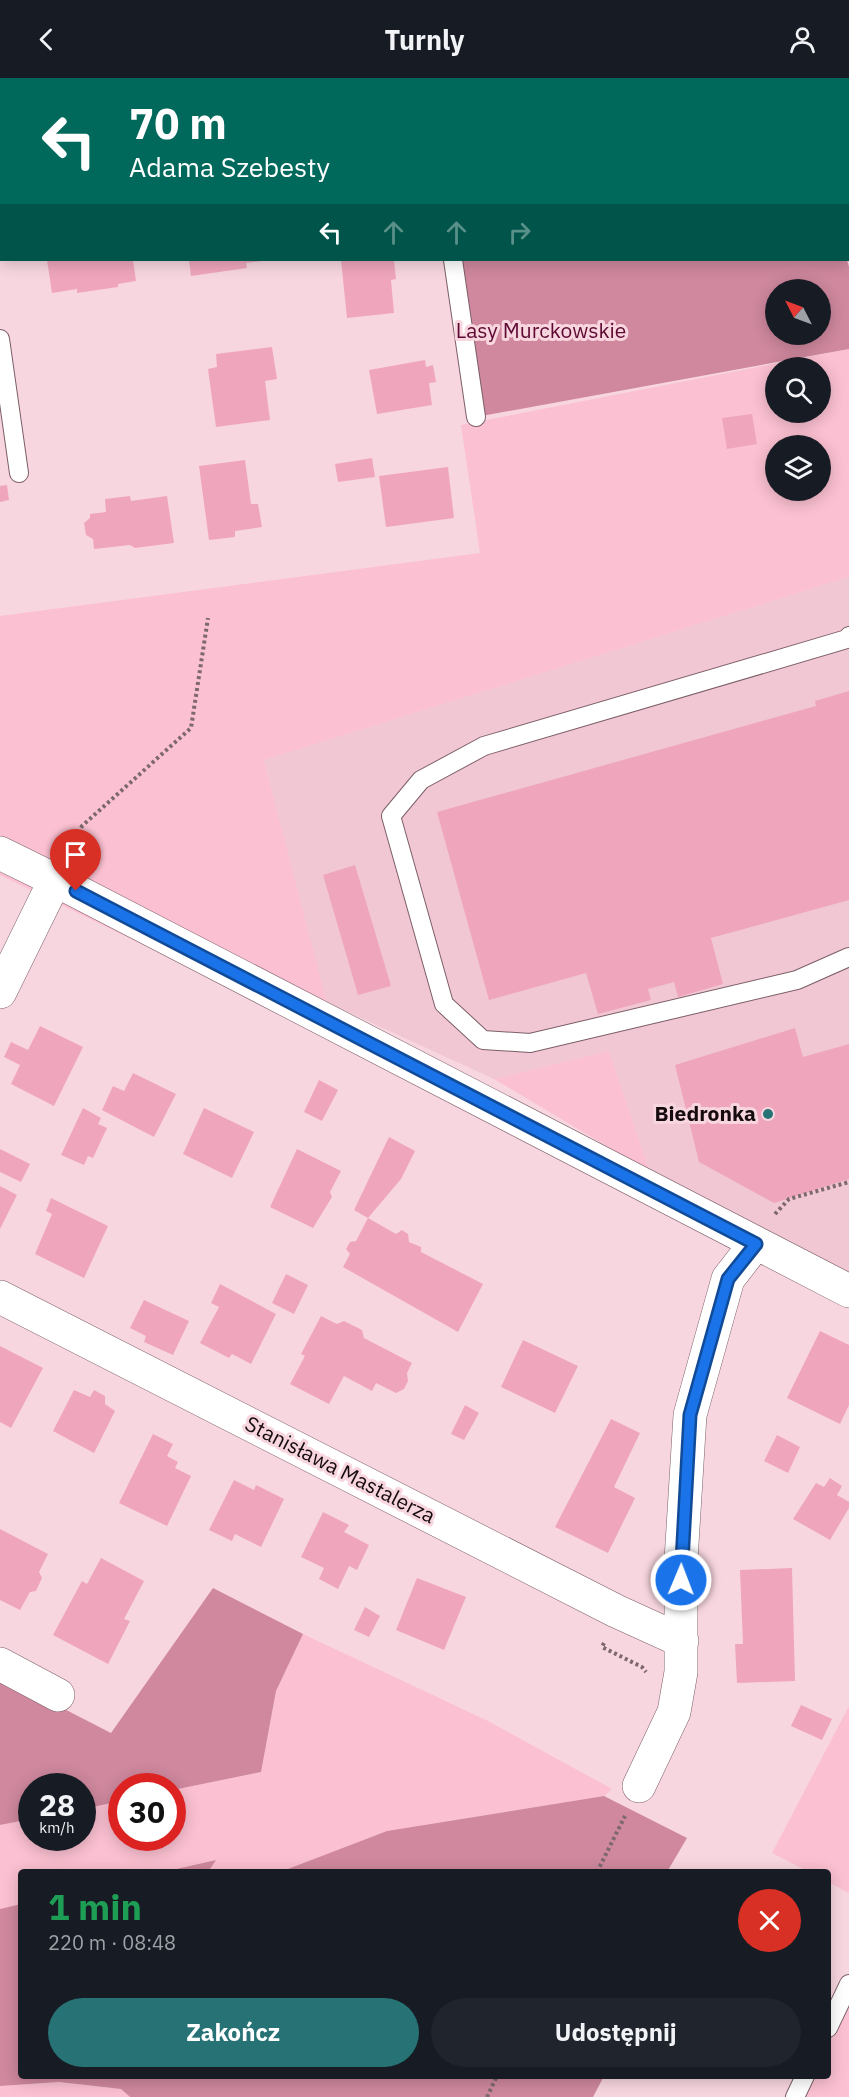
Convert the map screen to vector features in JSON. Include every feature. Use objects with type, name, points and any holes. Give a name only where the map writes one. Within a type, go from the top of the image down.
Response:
[{"type":"street","points":[[0,853],[849,1291]]},
{"type":"street","points":[[0,992],[55,880]]},
{"type":"street","points":[[639,1786],[675,1712],[681,1672],[681,1560],[690,1415],[728,1279],[756,1244]]},
{"type":"street","name":"Stanisława Mastalerza","points":[[0,1297],[616,1611],[682,1641]]},
{"type":"street","points":[[0,1664],[58,1695]]},
{"type":"lane","points":[[453,261],[476,417]]},
{"type":"lane","points":[[0,339],[19,473]]},
{"type":"lane","points":[[848,639],[484,746],[421,780],[391,816],[444,1004],[483,1040],[530,1043],[797,980],[849,957]]},
{"type":"lane","points":[[831,2022],[849,1984]]},
{"type":"lane","points":[[795,2097],[804,2079]]},
{"type":"path","points":[[55,880],[81,825],[191,728],[208,618]]},
{"type":"path","points":[[775,1212],[789,1199],[849,1182]]},
{"type":"path","points":[[598,1869],[639,1786]]},
{"type":"path","points":[[487,2097],[496,2079]]},
{"type":"shaded area","points":[[849,349],[849,577],[264,760],[336,1039],[0,875],[0,616],[480,553],[461,425],[765,365],[765,423],[831,423],[831,357],[808,357]]},
{"type":"shaded area","points":[[849,577],[849,1273],[650,1172],[609,1051],[494,1079],[326,1002],[264,760]]},
{"type":"shaded area","points":[[609,1051],[650,1172],[494,1079]]},
{"type":"shaded area","points":[[303,1634],[488,1721],[612,1789],[604,1796],[387,1831],[288,1869],[210,1869],[215,1860],[176,1869],[18,1869],[18,1905],[0,1909],[0,1825],[18,1822],[18,1851],[96,1851],[96,1806],[108,1804],[108,1851],[186,1851],[186,1787],[261,1772],[276,1691]]},
{"type":"shaded area","points":[[849,1706],[849,1893],[831,1884],[831,1869],[803,1869],[772,1853]]},
{"type":"shaded area","points":[[849,1984],[849,2097],[796,2097],[804,2079],[831,2079],[831,2022]]},
{"type":"shaded area","points":[[59,2082],[121,2089],[130,2097],[0,2097],[0,2086]]},
{"type":"green space","name":"Lasy Murckowskie","points":[[453,261],[847,261],[849,349],[805,357],[765,357],[765,364],[476,417]]},
{"type":"green space","points":[[213,1588],[303,1634],[276,1691],[261,1772],[186,1787],[186,1773],[108,1773],[108,1804],[96,1806],[96,1773],[18,1773],[18,1822],[0,1825],[0,1676],[111,1733]]},
{"type":"green space","points":[[604,1796],[687,1838],[669,1869],[288,1869],[387,1831]]},
{"type":"green space","points":[[216,1860],[210,1869],[176,1869]]},
{"type":"green space","points":[[18,1905],[18,2079],[602,2079],[593,2097],[130,2097],[121,2089],[59,2082],[0,2086],[0,1909]]},
{"type":"building","points":[[47,261],[133,261],[136,281],[118,284],[118,287],[77,293],[77,289],[52,293]]},
{"type":"building","points":[[189,261],[263,261],[246,263],[247,268],[191,276]]},
{"type":"building","points":[[341,261],[394,261],[396,279],[391,280],[394,313],[347,318]]},
{"type":"building","points":[[272,347],[277,379],[265,381],[270,420],[216,427],[208,369],[217,367],[216,354]]},
{"type":"building","points":[[425,360],[426,367],[433,365],[436,382],[429,383],[432,405],[377,414],[369,370]]},
{"type":"building","points":[[752,414],[757,444],[727,449],[722,418]]},
{"type":"building","points":[[372,458],[375,477],[338,482],[335,464]]},
{"type":"building","points":[[245,460],[251,504],[258,504],[262,527],[235,531],[235,537],[209,540],[199,466]]},
{"type":"building","points":[[448,467],[454,518],[386,527],[379,476]]},
{"type":"building","points":[[7,485],[9,500],[0,502],[0,486]]},
{"type":"building","points":[[130,496],[131,501],[167,496],[174,543],[135,548],[130,545],[94,549],[93,539],[86,535],[84,523],[90,518],[90,514],[106,512],[105,499]]},
{"type":"building","points":[[849,691],[849,900],[711,938],[723,984],[678,997],[674,982],[648,989],[651,1000],[598,1014],[586,973],[489,1000],[437,812],[816,706],[815,701]]},
{"type":"building","points":[[355,865],[391,986],[358,995],[323,875]]},
{"type":"building","points":[[40,1026],[83,1047],[54,1106],[11,1084],[20,1065],[4,1057],[11,1042],[28,1050]]},
{"type":"building","name":"Biedronka","points":[[795,1028],[803,1057],[849,1044],[849,1179],[774,1203],[699,1162],[675,1065]]},
{"type":"building","points":[[133,1073],[176,1094],[154,1137],[102,1110],[113,1086],[124,1091]]},
{"type":"building","points":[[319,1080],[338,1090],[322,1121],[304,1112]]},
{"type":"building","points":[[83,1108],[101,1118],[98,1124],[107,1128],[93,1158],[88,1156],[84,1165],[61,1155]]},
{"type":"building","points":[[204,1108],[254,1132],[232,1178],[183,1154]]},
{"type":"building","points":[[389,1137],[415,1151],[401,1179],[368,1218],[354,1210]]},
{"type":"building","points":[[0,1149],[30,1164],[21,1182],[0,1172]]},
{"type":"building","points":[[297,1149],[341,1171],[330,1192],[332,1197],[313,1228],[270,1207]]},
{"type":"building","points":[[0,1186],[17,1195],[0,1229]]},
{"type":"building","points":[[51,1198],[108,1226],[84,1278],[35,1254],[52,1214],[46,1211]]},
{"type":"building","points":[[368,1218],[396,1234],[402,1230],[408,1234],[409,1242],[421,1247],[421,1252],[483,1284],[458,1332],[343,1267],[350,1254],[346,1249],[350,1242],[356,1241]]},
{"type":"building","points":[[286,1274],[308,1285],[294,1314],[272,1303]]},
{"type":"building","points":[[220,1284],[276,1314],[251,1364],[232,1354],[229,1358],[200,1343],[219,1307],[211,1303]]},
{"type":"building","points":[[144,1300],[189,1321],[173,1355],[144,1342],[146,1336],[130,1328]]},
{"type":"building","points":[[321,1316],[337,1324],[344,1321],[362,1330],[364,1338],[412,1363],[407,1373],[408,1381],[404,1389],[396,1393],[376,1383],[372,1391],[344,1376],[329,1404],[290,1384],[305,1356],[301,1354]]},
{"type":"building","points":[[820,1331],[849,1345],[849,1405],[840,1424],[787,1398]]},
{"type":"building","points":[[523,1340],[578,1366],[555,1413],[501,1387]]},
{"type":"building","points":[[0,1346],[43,1368],[11,1428],[0,1422]]},
{"type":"building","points":[[74,1390],[90,1397],[94,1390],[105,1396],[105,1404],[115,1411],[94,1453],[53,1431]]},
{"type":"building","points":[[465,1405],[479,1413],[464,1440],[451,1434]]},
{"type":"building","points":[[611,1419],[640,1433],[614,1487],[635,1498],[608,1553],[555,1527]]},
{"type":"building","points":[[153,1434],[173,1444],[167,1456],[178,1462],[175,1468],[191,1476],[167,1526],[119,1503]]},
{"type":"building","points":[[777,1435],[800,1447],[788,1473],[764,1461]]},
{"type":"building","points":[[830,1478],[842,1486],[837,1495],[849,1502],[849,1508],[830,1540],[793,1519],[816,1483],[824,1487]]},
{"type":"building","points":[[234,1480],[254,1490],[256,1485],[284,1499],[261,1547],[235,1534],[232,1541],[209,1530]]},
{"type":"building","points":[[323,1512],[349,1525],[344,1532],[369,1545],[357,1570],[349,1566],[338,1589],[319,1579],[324,1568],[301,1557]]},
{"type":"building","points":[[0,1529],[48,1554],[39,1572],[42,1578],[36,1591],[30,1592],[20,1610],[0,1600]]},
{"type":"building","points":[[101,1558],[144,1581],[124,1619],[130,1621],[108,1664],[53,1635],[82,1581],[87,1584]]},
{"type":"building","points":[[792,1568],[795,1681],[737,1683],[735,1644],[743,1644],[740,1570]]},
{"type":"building","points":[[417,1578],[466,1597],[444,1650],[396,1630]]},
{"type":"building","points":[[365,1607],[380,1616],[369,1637],[354,1630]]},
{"type":"building","points":[[801,1705],[832,1719],[822,1740],[791,1726]]},
{"type":"place","name":"Biedronka","points":[[768,1114]]},
{"type":"route","points":[[76,891],[756,1244],[728,1279],[690,1415],[681,1580]]}]
